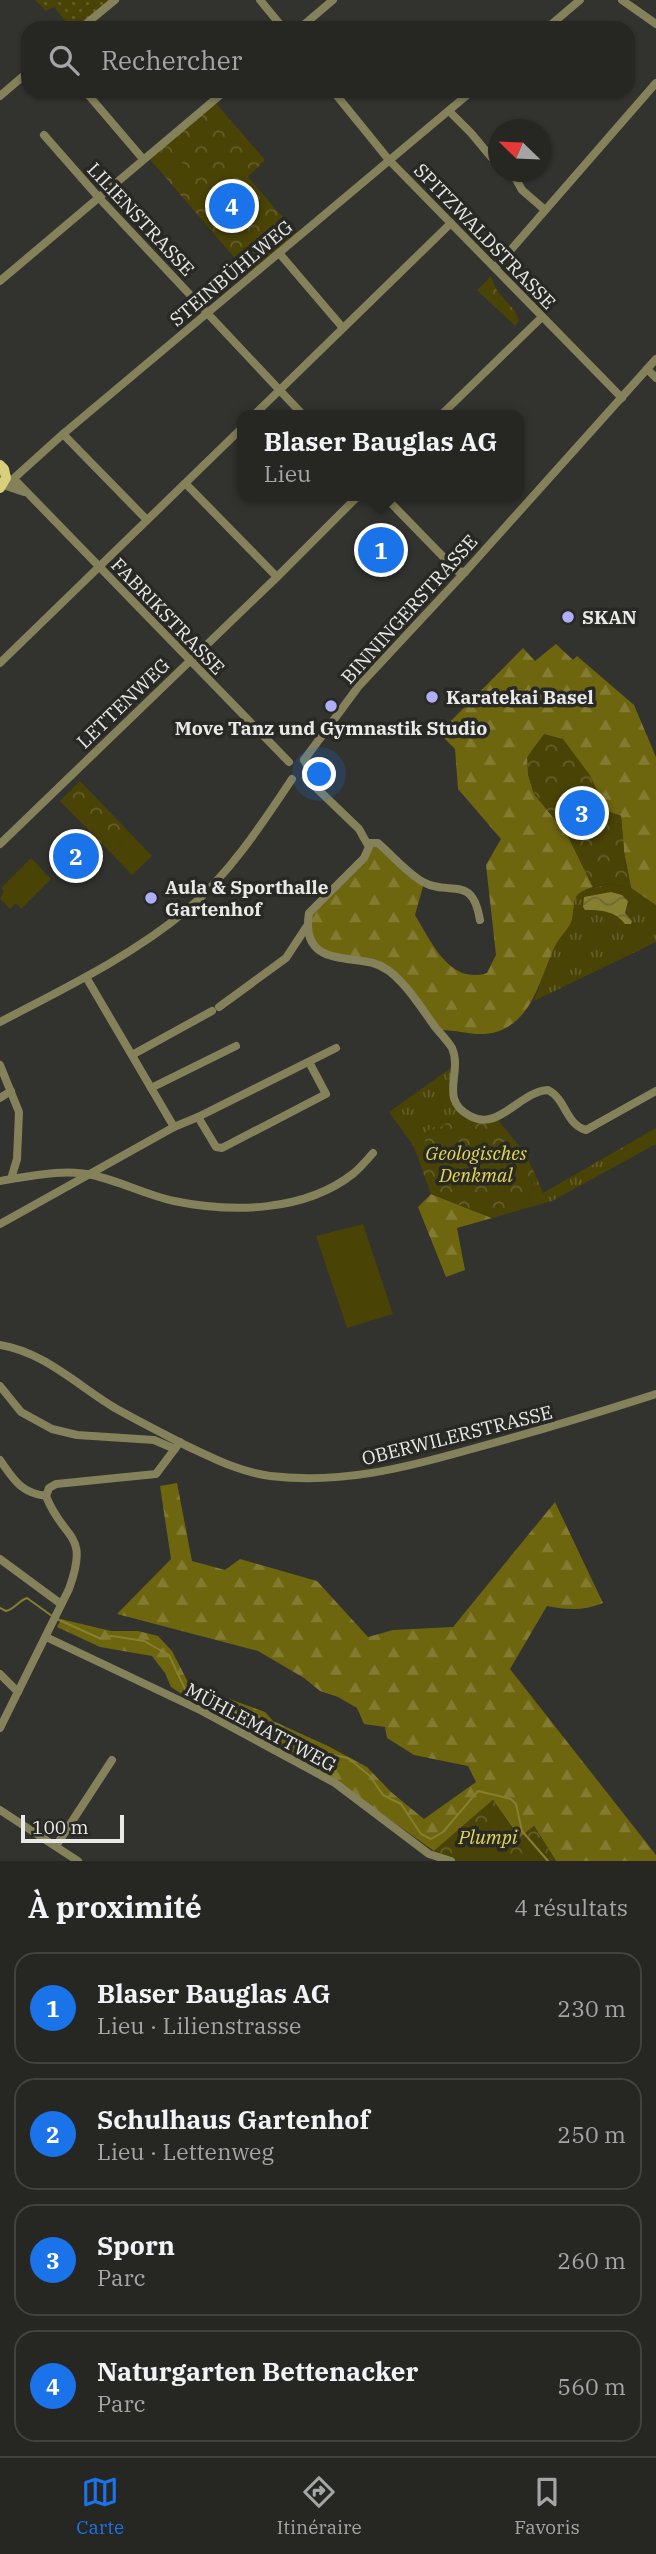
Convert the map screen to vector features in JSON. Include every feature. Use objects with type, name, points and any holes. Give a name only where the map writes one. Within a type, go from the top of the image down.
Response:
[{"type":"main road","points":[[0,465],[4,469],[5,483]]},
{"type":"street","points":[[90,21],[115,0]]},
{"type":"street","points":[[260,0],[277,21]]},
{"type":"street","points":[[308,21],[334,0]]},
{"type":"street","points":[[555,21],[580,0]]},
{"type":"street","points":[[622,0],[656,24]]},
{"type":"street","points":[[2,90],[21,77]]},
{"type":"street","points":[[495,268],[656,83]]},
{"type":"street","points":[[91,98],[144,159]]},
{"type":"street","points":[[0,281],[217,98]]},
{"type":"street","name":"SPITZWALDSTRASSE","points":[[339,98],[389,160],[622,398]]},
{"type":"street","name":"STEINBÜHLWEG","points":[[5,483],[464,98]]},
{"type":"street","points":[[449,111],[488,153]]},
{"type":"street","name":"LILIENSTRASSE","points":[[44,135],[98,197],[298,410]]},
{"type":"street","points":[[518,182],[522,190],[545,209]]},
{"type":"street","points":[[259,410],[451,223]]},
{"type":"street","points":[[279,253],[343,328]]},
{"type":"street","points":[[446,410],[542,317]]},
{"type":"street","name":"BINNINGERSTRASSE","points":[[304,760],[358,687],[656,359]]},
{"type":"street","points":[[647,369],[656,378]]},
{"type":"street","points":[[0,663],[237,432]]},
{"type":"street","points":[[63,434],[147,520]]},
{"type":"street","name":"FABRIKSTRASSE","points":[[5,483],[24,492],[289,762]]},
{"type":"street","points":[[186,484],[277,577]]},
{"type":"street","name":"LETTENWEG","points":[[0,844],[353,501]]},
{"type":"street","points":[[389,501],[457,571],[465,572]]},
{"type":"street","points":[[295,759],[304,760],[309,769],[306,778],[299,781],[292,779],[287,769],[289,762],[295,759]]},
{"type":"street","points":[[306,778],[359,829],[369,843]]},
{"type":"street","points":[[0,1022],[86,977],[158,933],[190,908],[234,861],[292,779]]},
{"type":"street","points":[[369,843],[378,843],[424,883],[462,889],[476,903],[480,920]]},
{"type":"street","points":[[132,1055],[215,1009],[286,958],[307,926],[309,913],[315,904],[364,858],[369,843]]},
{"type":"street","points":[[307,926],[312,943],[327,956],[374,963],[394,975],[405,986],[452,1048],[455,1065],[453,1101],[471,1116],[483,1120],[496,1117],[538,1092],[548,1090],[558,1098],[574,1125],[586,1130],[656,1091]]},
{"type":"street","points":[[86,977],[174,1127]]},
{"type":"street","points":[[151,1088],[236,1046]]},
{"type":"street","points":[[0,1224],[174,1127],[336,1048]]},
{"type":"street","points":[[198,1117],[216,1147],[222,1148],[326,1094],[309,1062]]},
{"type":"street","points":[[0,1065],[19,1112],[17,1158],[11,1179]]},
{"type":"street","points":[[0,1098],[11,1091]]},
{"type":"street","points":[[0,1181],[31,1176],[90,1174],[172,1200],[223,1208],[283,1204],[308,1198],[337,1183],[354,1172],[373,1153]]},
{"type":"street","name":"OBERWILERSTRASSE","points":[[0,1345],[16,1347],[43,1359],[115,1408],[178,1446],[240,1469],[268,1475],[307,1478],[356,1477],[412,1466],[534,1433],[656,1394]]},
{"type":"street","points":[[0,1386],[21,1412],[52,1429],[77,1435],[154,1440],[178,1446],[156,1474],[55,1484],[49,1488],[46,1496],[50,1505],[75,1541],[79,1553],[77,1566],[0,1728]]},
{"type":"street","points":[[0,1460],[18,1486],[27,1492],[46,1496]]},
{"type":"street","points":[[0,1559],[61,1604]]},
{"type":"street","name":"MÜHLEMATTWEG","points":[[47,1634],[202,1711],[335,1783],[429,1854],[451,1861]]},
{"type":"street","points":[[0,1674],[18,1692]]},
{"type":"street","points":[[56,1846],[112,1760]]},
{"type":"street","points":[[0,1810],[78,1861]]},
{"type":"green space","points":[[35,0],[115,0],[90,21],[65,21],[54,7],[46,11]]},
{"type":"green space","points":[[213,100],[265,160],[248,177],[299,236],[251,277],[147,156]]},
{"type":"green space","points":[[176,156],[192,175],[180,185],[164,167]]},
{"type":"green space","points":[[491,276],[497,290],[517,315],[519,321],[515,326],[477,290]]},
{"type":"green space","points":[[556,644],[573,660],[577,656],[634,705],[656,757],[656,905],[631,888],[621,816],[607,811],[589,774],[528,774],[534,794],[567,834],[593,887],[575,898],[571,922],[555,946],[534,996],[519,1018],[509,1026],[489,1034],[438,1030],[387,969],[345,960],[312,943],[309,913],[364,858],[369,843],[378,843],[424,883],[415,915],[443,958],[462,973],[487,973],[496,955],[486,865],[501,839],[458,789],[455,749],[439,733],[523,648],[535,661]]},
{"type":"green space","points":[[544,734],[563,739],[589,774],[607,811],[621,816],[631,888],[609,884],[593,887],[567,834],[534,794],[528,774],[527,757]]},
{"type":"green space","points":[[80,781],[131,834],[111,853],[60,801]]},
{"type":"green space","points":[[131,834],[152,856],[132,875],[111,853]]},
{"type":"green space","points":[[31,858],[51,879],[21,909],[16,903],[10,909],[0,899],[4,891],[1,888]]},
{"type":"green space","points":[[609,884],[631,888],[656,905],[656,942],[534,1001],[550,956],[572,920],[571,910],[576,895],[582,890]]},
{"type":"green space","points":[[455,1065],[453,1101],[471,1117],[446,1123],[424,1145],[425,1155],[418,1158],[413,1145],[389,1112]]},
{"type":"green space","name":"Geologisches Denkmal","points":[[471,1117],[496,1117],[525,1153],[536,1176],[527,1208],[492,1218],[431,1194],[418,1158],[425,1154],[424,1145],[428,1130]]},
{"type":"green space","points":[[656,1128],[656,1144],[552,1201],[527,1208],[536,1176],[543,1193]]},
{"type":"green space","points":[[431,1194],[492,1218],[457,1228],[465,1270],[446,1277],[418,1207]]},
{"type":"green space","points":[[363,1224],[393,1314],[347,1328],[316,1236]]},
{"type":"green space","points":[[177,1483],[192,1561],[225,1570],[240,1559],[317,1581],[368,1637],[393,1630],[453,1627],[555,1502],[603,1603],[575,1609],[547,1606],[510,1669],[656,1855],[656,1861],[556,1861],[534,1826],[520,1838],[493,1800],[434,1851],[259,1730],[194,1702],[171,1687],[165,1673],[152,1656],[100,1647],[57,1627],[61,1619],[111,1631],[138,1631],[158,1636],[172,1651],[189,1684],[265,1712],[273,1721],[367,1767],[391,1792],[424,1819],[476,1782],[468,1766],[414,1755],[387,1738],[385,1727],[364,1724],[357,1708],[320,1691],[304,1678],[258,1651],[117,1614],[171,1559],[160,1486]]},
{"type":"green space","name":"Plumpi","points":[[493,1800],[519,1838],[534,1826],[556,1861],[453,1861],[434,1851]]},
{"type":"green space","points":[[494,1821],[511,1836],[490,1861],[469,1861],[464,1857]]},
{"type":"water","points":[[611,892],[622,895],[628,901],[625,913],[632,921],[631,924],[625,924],[608,912],[585,910],[583,907],[584,897]]},
{"type":"waterway","points":[[0,1608],[6,1611],[27,1598],[52,1616]]},
{"type":"waterway","points":[[57,1619],[99,1638],[112,1636],[144,1641],[169,1655],[185,1689],[237,1713],[253,1712],[280,1735],[313,1751],[348,1758],[370,1776],[383,1795],[401,1804],[421,1834],[431,1839],[443,1832],[478,1791],[511,1799],[516,1804],[522,1831],[548,1861]]},
{"type":"place","name":"Naturgarten Bettenacker","points":[[232,206]]},
{"type":"place","name":"Blaser Bauglas AG","points":[[381,550]]},
{"type":"place","name":"SKAN","points":[[568,617]]},
{"type":"place","name":"Karatekai Basel","points":[[432,697]]},
{"type":"place","name":"Move Tanz und Gymnastik Studio","points":[[331,706]]},
{"type":"place","name":"Sporn","points":[[582,813]]},
{"type":"place","name":"Schulhaus Gartenhof","points":[[76,856]]},
{"type":"place","name":"Aula & Sporthalle Gartenhof","points":[[151,898]]}]
